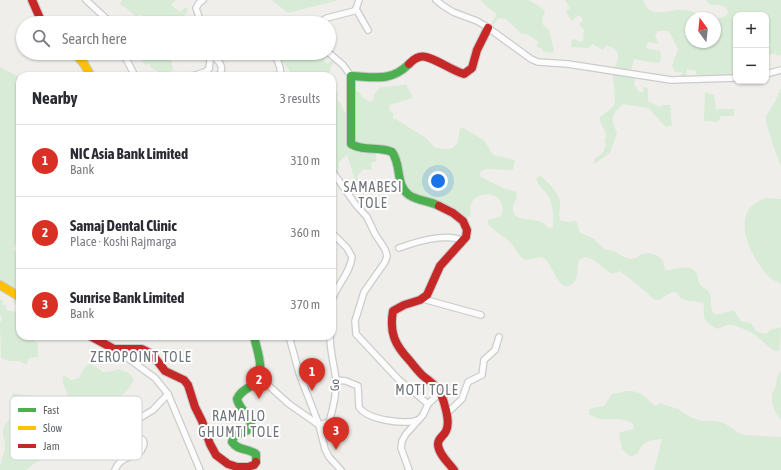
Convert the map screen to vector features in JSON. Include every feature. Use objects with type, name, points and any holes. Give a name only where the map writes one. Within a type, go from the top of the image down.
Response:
[{"type":"street","points":[[32,0],[39,16]]},
{"type":"street","points":[[86,0],[103,16]]},
{"type":"street","points":[[199,16],[196,8],[198,3],[203,0]]},
{"type":"street","points":[[336,16],[350,13],[356,9],[359,0]]},
{"type":"street","points":[[436,0],[453,12],[477,20],[531,59],[538,62],[568,64],[671,80],[733,78]]},
{"type":"street","points":[[356,9],[368,30]]},
{"type":"street","points":[[351,76],[384,78],[402,71],[415,58],[425,56],[456,72],[464,74],[472,68],[477,50],[488,28]]},
{"type":"street","points":[[336,58],[351,76],[351,144],[358,149],[387,150],[392,152],[404,190],[409,195],[434,203],[463,220],[465,225],[467,234],[464,242],[449,255],[439,268],[428,294],[423,299],[402,306],[393,311],[390,324],[397,347],[419,372],[435,384],[440,393],[448,422],[447,429],[438,444],[440,452],[454,470]]},
{"type":"street","points":[[81,60],[89,72]]},
{"type":"street","points":[[127,60],[133,72]]},
{"type":"street","points":[[205,72],[209,68],[210,60]]},
{"type":"street","points":[[218,60],[222,65],[221,72]]},
{"type":"street","points":[[277,60],[280,72]]},
{"type":"street","points":[[769,73],[781,70]]},
{"type":"street","points":[[336,177],[356,205],[367,217],[387,256],[385,262],[364,292],[355,321],[356,334],[398,380],[403,382],[428,404]]},
{"type":"street","points":[[336,237],[347,248],[352,257],[348,272],[336,291]]},
{"type":"street","points":[[399,248],[434,239],[454,238],[464,242]]},
{"type":"street","points":[[0,285],[16,295]]},
{"type":"street","points":[[423,299],[481,315]]},
{"type":"street","points":[[446,414],[462,399],[468,382],[482,375],[484,360],[495,350],[499,337]]},
{"type":"street","points":[[97,340],[116,350],[154,378],[168,394],[200,470]]},
{"type":"street","points":[[116,350],[136,348],[150,351],[165,372],[185,381],[189,387],[195,406],[215,454],[226,463],[238,467],[251,468],[257,461],[256,454],[251,450],[239,449],[235,447],[232,442],[232,438],[234,435],[250,429],[251,425],[249,418],[238,403],[238,396],[241,392],[258,381],[261,369],[255,340]]},
{"type":"street","points":[[290,340],[299,373],[319,426],[325,449],[330,458],[341,470]]},
{"type":"street","name":"Go","points":[[319,426],[329,422],[336,391],[336,380],[330,350],[330,340]]},
{"type":"street","points":[[259,377],[289,404],[319,426]]},
{"type":"street","points":[[336,380],[346,381],[358,386],[359,407],[366,414],[385,420],[402,423],[412,423],[418,420]]},
{"type":"street","points":[[409,470],[401,448],[402,441],[406,434],[423,415],[428,404],[440,393]]},
{"type":"street","points":[[142,417],[153,410],[168,394]]},
{"type":"street","points":[[142,439],[144,444],[142,451]]},
{"type":"street","points":[[115,470],[117,464],[123,460]]},
{"type":"green space","points":[[122,0],[176,0],[171,5],[180,12],[184,8],[187,8],[188,12],[185,16],[142,16],[141,14],[136,16],[120,4]]},
{"type":"green space","points":[[272,0],[339,0],[288,13]]},
{"type":"green space","points":[[481,0],[528,0],[534,3],[544,10],[545,14],[542,17],[543,25],[549,30],[554,51],[552,53],[542,51],[542,48],[537,47],[538,41],[527,34],[522,34],[506,19],[499,18],[493,25],[491,24],[497,14]]},
{"type":"green space","points":[[565,0],[643,0],[646,6],[656,12],[686,10],[692,12],[685,12],[685,48],[721,48],[721,17],[726,16],[728,13],[725,7],[709,4],[706,0],[781,0],[781,55],[777,56],[776,53],[769,54],[769,12],[733,12],[733,76],[705,77],[696,74],[696,71],[687,69],[686,77],[681,77],[682,72],[675,72],[672,66],[678,49],[670,33],[667,31],[658,31],[655,36],[659,44],[648,42],[646,48],[660,51],[660,62],[656,63],[634,59],[631,71],[636,76],[634,84],[639,92],[643,92],[644,87],[648,88],[648,101],[659,107],[663,105],[670,105],[672,126],[666,127],[648,108],[623,104],[616,111],[613,117],[613,124],[617,133],[610,153],[594,164],[595,158],[602,153],[606,144],[604,142],[606,134],[600,117],[614,106],[615,97],[613,73],[618,55],[615,50],[606,45],[603,50],[592,44],[588,48],[571,47],[571,40],[573,39],[583,42],[584,30],[579,24],[583,20],[579,15],[572,21],[566,12],[570,8]]},
{"type":"green space","points":[[141,60],[171,60],[173,70],[168,72],[159,72],[151,68],[150,64],[145,65]]},
{"type":"green space","points":[[279,60],[324,60],[327,64],[332,60],[334,62],[330,72],[290,72]]},
{"type":"green space","points":[[0,67],[16,75],[16,244],[13,249],[16,252],[16,290],[0,280]]},
{"type":"green space","points":[[406,84],[413,98],[389,105],[390,112],[393,113],[393,118],[426,138],[434,147],[449,149],[454,147],[458,142],[460,128],[463,128],[484,140],[494,155],[515,160],[513,170],[485,169],[481,171],[479,176],[503,188],[516,192],[513,208],[514,214],[520,218],[543,223],[549,228],[553,227],[553,210],[551,201],[538,184],[536,178],[540,175],[552,187],[559,198],[559,216],[561,221],[576,221],[579,232],[594,239],[605,250],[610,250],[627,258],[632,259],[642,254],[651,253],[663,261],[666,270],[686,267],[693,269],[697,273],[700,284],[707,290],[711,297],[713,313],[721,314],[728,311],[734,311],[741,321],[751,323],[756,331],[766,334],[770,330],[781,327],[780,349],[778,351],[772,349],[755,335],[744,329],[732,325],[718,329],[712,326],[704,318],[704,304],[685,300],[675,292],[670,293],[659,300],[653,299],[620,271],[612,274],[592,259],[585,257],[579,260],[576,279],[571,285],[564,286],[558,280],[545,259],[540,257],[527,260],[522,258],[512,244],[488,224],[488,220],[499,217],[502,214],[502,205],[499,199],[493,195],[486,194],[479,196],[474,200],[471,206],[471,215],[467,217],[442,209],[403,187],[395,152],[375,151],[377,161],[371,163],[372,170],[364,169],[357,176],[358,180],[365,183],[380,181],[382,189],[374,193],[364,189],[358,189],[347,155],[339,162],[338,178],[336,175],[336,93],[338,92],[337,99],[344,112],[348,113],[353,90],[359,92],[362,97],[370,102],[374,100],[374,95],[380,87]]},
{"type":"green space","points":[[780,89],[781,166],[766,122],[766,116],[776,100]]},
{"type":"green space","points":[[705,92],[714,95],[716,109],[734,109],[734,116],[721,116],[718,122],[704,121]]},
{"type":"green space","points":[[766,198],[781,199],[781,284],[770,278],[759,265],[750,247],[745,229],[745,221],[748,210]]},
{"type":"green space","points":[[14,296],[16,297],[16,305],[13,302]]},
{"type":"green space","points":[[0,299],[3,301],[2,305],[6,305],[6,310],[15,312],[16,340],[32,340],[38,343],[38,357],[29,358],[26,365],[20,361],[9,361],[1,357],[0,323],[2,319],[0,315]]},
{"type":"green space","points":[[90,364],[104,372],[118,369],[129,373],[134,379],[128,389],[120,396],[68,396],[63,384],[63,376],[71,380],[79,378],[85,367]]},
{"type":"green space","points":[[781,371],[781,419],[775,411],[772,393],[776,386],[777,377]]},
{"type":"green space","points":[[627,391],[641,394],[655,406],[661,403],[678,409],[692,418],[702,421],[716,421],[724,423],[739,433],[745,435],[781,437],[781,470],[654,470],[662,439],[646,442],[637,454],[629,456],[622,449],[619,433],[633,429],[634,426],[632,423],[621,420],[594,417],[589,414],[589,409],[604,406],[612,394]]},
{"type":"green space","points":[[12,394],[38,396],[12,396]]},
{"type":"green space","points":[[10,419],[10,460],[42,460],[36,462],[26,470],[0,470],[5,449],[3,429]]},
{"type":"traffic: fast","points":[[409,64],[396,74],[389,76],[351,76],[351,144],[361,148],[382,149],[392,152],[395,157],[400,180],[405,191],[413,197],[439,206]]},
{"type":"traffic: fast","points":[[255,340],[260,363],[259,376],[256,381],[241,393],[237,399],[238,403],[249,418],[251,425],[248,430],[234,436],[232,442],[237,447],[256,454],[256,462]]},
{"type":"traffic: slow","points":[[81,60],[89,72]]},
{"type":"traffic: slow","points":[[0,285],[16,295]]},
{"type":"traffic: jam","points":[[32,0],[39,16]]},
{"type":"traffic: jam","points":[[409,64],[417,58],[431,58],[464,74],[472,68],[477,50],[488,28]]},
{"type":"traffic: jam","points":[[439,206],[453,213],[463,221],[467,230],[466,237],[440,266],[427,295],[420,300],[404,305],[393,311],[392,326],[394,338],[400,350],[420,373],[440,392],[445,406],[448,422],[446,431],[438,442],[438,448],[454,470]]},
{"type":"traffic: jam","points":[[97,340],[114,349],[142,349],[152,354],[165,371],[184,380],[188,385],[195,407],[216,455],[228,464],[237,467],[248,467],[254,465],[256,462]]},
{"type":"place","name":"NIC Asia Bank Limited","points":[[312,391]]},
{"type":"place","name":"Samaj Dental Clinic","points":[[259,399]]},
{"type":"place","name":"Sunrise Bank Limited","points":[[336,450]]},
{"type":"district","name":"SAMABESI TOLE","points":[[373,196]]},
{"type":"district","name":"ZEROPOINT TOLE","points":[[141,357]]},
{"type":"district","name":"MOTI TOLE","points":[[427,390]]},
{"type":"district","name":"RAMAILO GHUMTI TOLE","points":[[239,424]]}]
